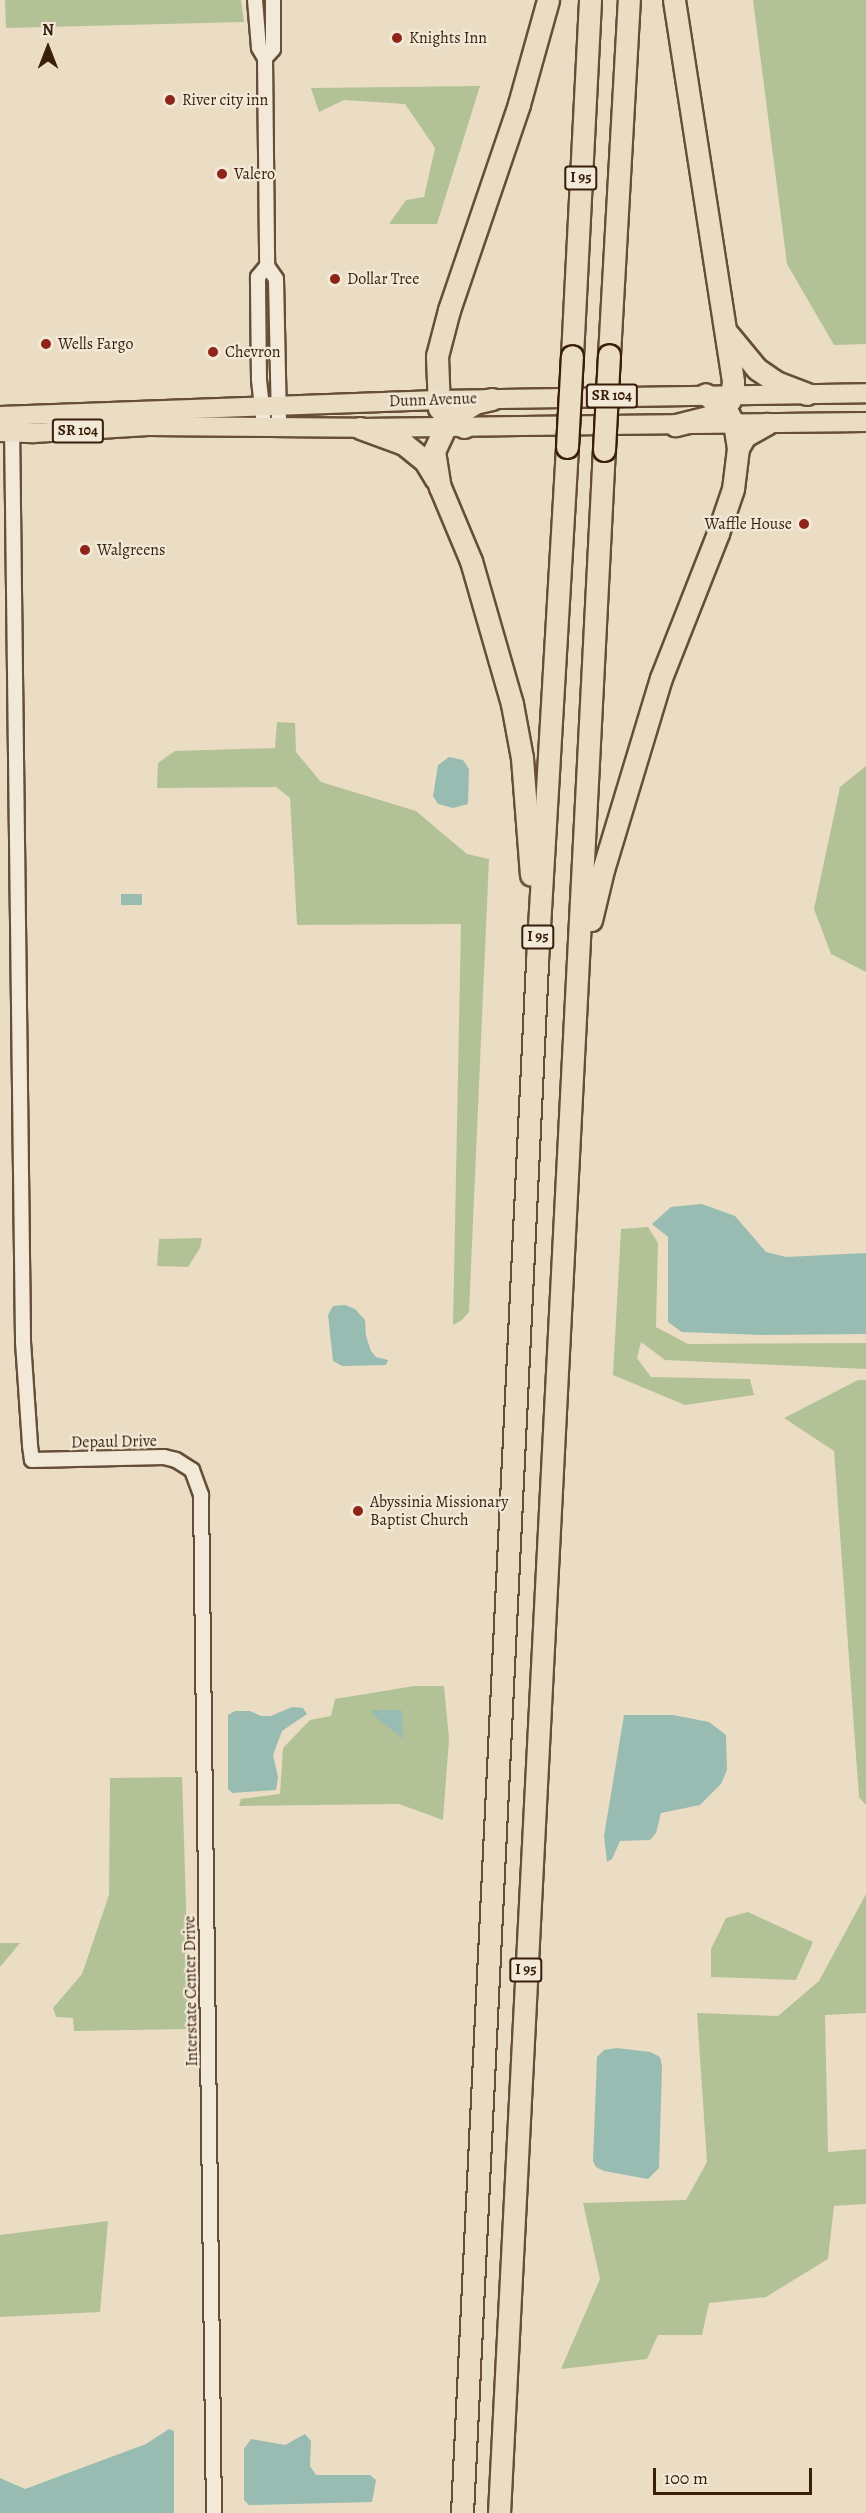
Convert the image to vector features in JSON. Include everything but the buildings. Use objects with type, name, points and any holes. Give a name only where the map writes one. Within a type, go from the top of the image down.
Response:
[{"type":"highway","points":[[452,424],[439,408],[437,356],[443,332],[502,159],[548,0]]},
{"type":"highway","name":"I 95","points":[[462,2513],[537,961],[590,0]]},
{"type":"highway","name":"I 95","points":[[499,2513],[629,0]]},
{"type":"highway","points":[[579,970],[606,859],[661,678],[728,508],[738,448],[730,408],[732,365],[674,0]]},
{"type":"highway","points":[[725,328],[757,369],[776,382],[807,394]]},
{"type":"highway","points":[[705,394],[730,408]]},
{"type":"highway","points":[[440,487],[434,451],[452,424],[475,403],[492,399]]},
{"type":"highway","points":[[675,424],[708,417],[730,408]]},
{"type":"highway","points":[[738,448],[745,436],[767,424]]},
{"type":"highway","points":[[360,428],[404,444],[425,461],[440,487],[474,570],[512,704],[525,789],[537,961]]},
{"type":"main road","points":[[730,408],[807,394],[866,393]]},
{"type":"main road","name":"Dunn Avenue","points":[[6,424],[271,407],[438,400],[705,394]]},
{"type":"main road","points":[[730,408],[767,424],[866,422]]},
{"type":"main road","name":"Dunn Avenue","points":[[6,424],[360,428],[452,424],[675,424]]},
{"type":"street","points":[[255,0],[259,48],[265,58],[267,266],[276,279],[277,380],[271,407],[272,426]]},
{"type":"street","points":[[265,58],[273,49],[273,0]]},
{"type":"street","name":"Depaul Drive","points":[[6,424],[23,1342],[26,1416],[32,1460],[164,1457],[176,1460],[192,1470]]},
{"type":"street","name":"Interstate Center Drive","points":[[192,1470],[201,1495],[214,2513]]},
{"type":"green space","points":[[5,0],[241,0],[244,22],[6,28]]},
{"type":"green space","points":[[753,0],[866,0],[866,344],[834,345],[787,264]]},
{"type":"green space","points":[[480,86],[437,224],[389,224],[406,200],[424,197],[435,148],[405,104],[344,100],[319,112],[311,88]]},
{"type":"green space","points":[[277,722],[295,723],[296,752],[321,782],[416,811],[467,854],[489,859],[469,1312],[453,1325],[461,924],[297,925],[290,798],[276,787],[157,788],[158,763],[175,751],[275,748]]},
{"type":"green space","points":[[866,766],[866,972],[831,954],[814,909],[840,787]]},
{"type":"green space","points":[[648,1227],[658,1243],[656,1327],[688,1344],[866,1343],[866,1369],[665,1360],[641,1342],[637,1358],[651,1377],[750,1379],[754,1395],[685,1405],[613,1375],[621,1229]]},
{"type":"green space","points":[[202,1238],[200,1248],[188,1267],[157,1266],[159,1239]]},
{"type":"green space","points":[[858,1380],[866,1380],[866,1805],[859,1797],[834,1451],[784,1418]]},
{"type":"green space","points":[[414,1686],[444,1686],[449,1739],[443,1820],[399,1804],[239,1806],[241,1799],[280,1794],[283,1748],[310,1720],[331,1716],[335,1699]]},
{"type":"green space","points":[[182,1777],[190,2029],[74,2031],[73,2018],[56,2017],[53,2008],[82,1974],[109,1895],[110,1778]]},
{"type":"green space","points":[[866,1894],[866,2013],[825,2015],[828,2152],[866,2149],[866,2204],[834,2206],[828,2259],[766,2297],[709,2303],[702,2335],[658,2335],[647,2359],[561,2369],[600,2279],[583,2203],[686,2200],[707,2162],[697,2013],[778,2016],[819,1981]]},
{"type":"green space","points":[[748,1912],[813,1942],[796,1980],[711,1977],[711,1949],[726,1918]]},
{"type":"green space","points":[[0,1943],[20,1943],[0,1967]]},
{"type":"green space","points":[[108,2221],[100,2312],[0,2317],[0,2235]]},
{"type":"water","points":[[449,757],[463,760],[469,769],[468,804],[453,808],[438,804],[433,796],[438,765]]},
{"type":"water","points":[[121,894],[142,894],[142,905],[121,905]]},
{"type":"water","points":[[702,1204],[735,1216],[766,1252],[786,1257],[866,1253],[866,1334],[763,1335],[682,1332],[668,1322],[668,1237],[652,1224],[671,1207]]},
{"type":"water","points":[[345,1305],[355,1309],[365,1320],[366,1336],[371,1351],[376,1357],[388,1360],[386,1365],[342,1366],[333,1361],[328,1315],[333,1306]]},
{"type":"water","points":[[292,1707],[303,1708],[307,1714],[282,1731],[273,1755],[278,1777],[276,1790],[232,1793],[228,1789],[228,1715],[235,1711],[250,1711],[261,1716],[271,1716]]},
{"type":"water","points":[[371,1710],[402,1710],[403,1739],[373,1715]]},
{"type":"water","points":[[624,1715],[673,1715],[709,1722],[726,1735],[727,1770],[721,1784],[700,1805],[661,1813],[656,1833],[650,1840],[620,1841],[612,1859],[607,1862],[604,1836]]},
{"type":"water","points":[[617,2048],[650,2052],[660,2057],[662,2066],[659,2168],[648,2179],[604,2171],[596,2167],[593,2161],[597,2057],[604,2050]]},
{"type":"water","points":[[169,2429],[174,2431],[174,2513],[0,2513],[0,2478],[25,2489],[146,2444]]},
{"type":"water","points":[[305,2434],[311,2441],[310,2466],[316,2475],[370,2475],[376,2480],[372,2502],[249,2505],[244,2500],[244,2449],[251,2439],[285,2445]]},
{"type":"place","name":"Knights Inn","points":[[397,38]]},
{"type":"place","name":"River city inn","points":[[170,100]]},
{"type":"place","name":"Valero","points":[[222,174]]},
{"type":"place","name":"Dollar Tree","points":[[335,279]]},
{"type":"place","name":"Wells Fargo","points":[[46,344]]},
{"type":"place","name":"Chevron","points":[[213,352]]},
{"type":"place","name":"Waffle House","points":[[804,524]]},
{"type":"place","name":"Walgreens","points":[[85,550]]},
{"type":"place","name":"Abyssinia Missionary Baptist Church","points":[[358,1511]]}]
